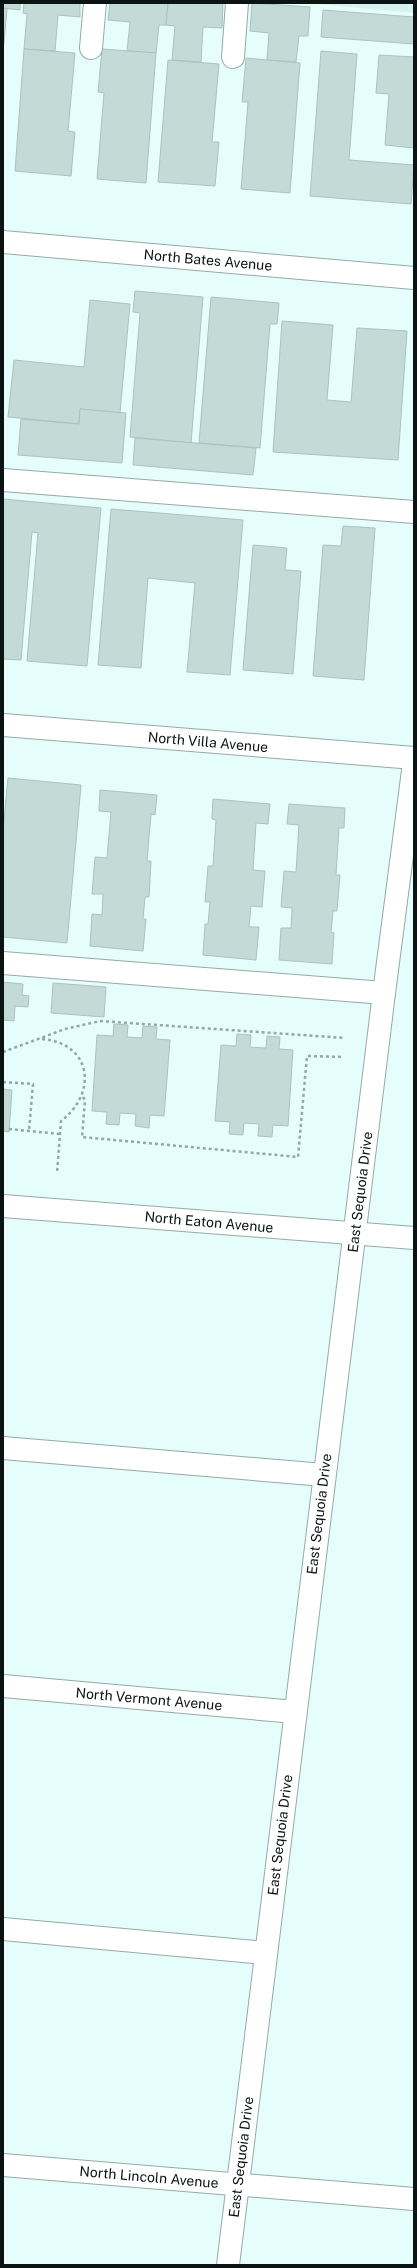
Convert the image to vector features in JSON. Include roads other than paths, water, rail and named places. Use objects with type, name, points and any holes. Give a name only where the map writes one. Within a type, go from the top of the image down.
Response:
[{"type":"street","points":[[91,48],[95,3]]},
{"type":"street","points":[[233,57],[238,3]]},
{"type":"street","name":"North Bates Avenue","points":[[3,242],[414,278]]},
{"type":"street","points":[[3,480],[414,512]]},
{"type":"street","name":"North Villa Avenue","points":[[3,725],[414,758]]},
{"type":"street","name":"East Sequoia Drive","points":[[228,2265],[324,1475],[414,763]]},
{"type":"street","points":[[3,963],[384,993]]},
{"type":"street","name":"North Eaton Avenue","points":[[3,1206],[414,1238]]},
{"type":"street","points":[[3,1448],[324,1475]]},
{"type":"street","name":"North Vermont Avenue","points":[[3,1686],[295,1712]]},
{"type":"street","points":[[3,1929],[266,1953]]},
{"type":"street","name":"North Lincoln Avenue","points":[[3,2165],[414,2199]]}]
